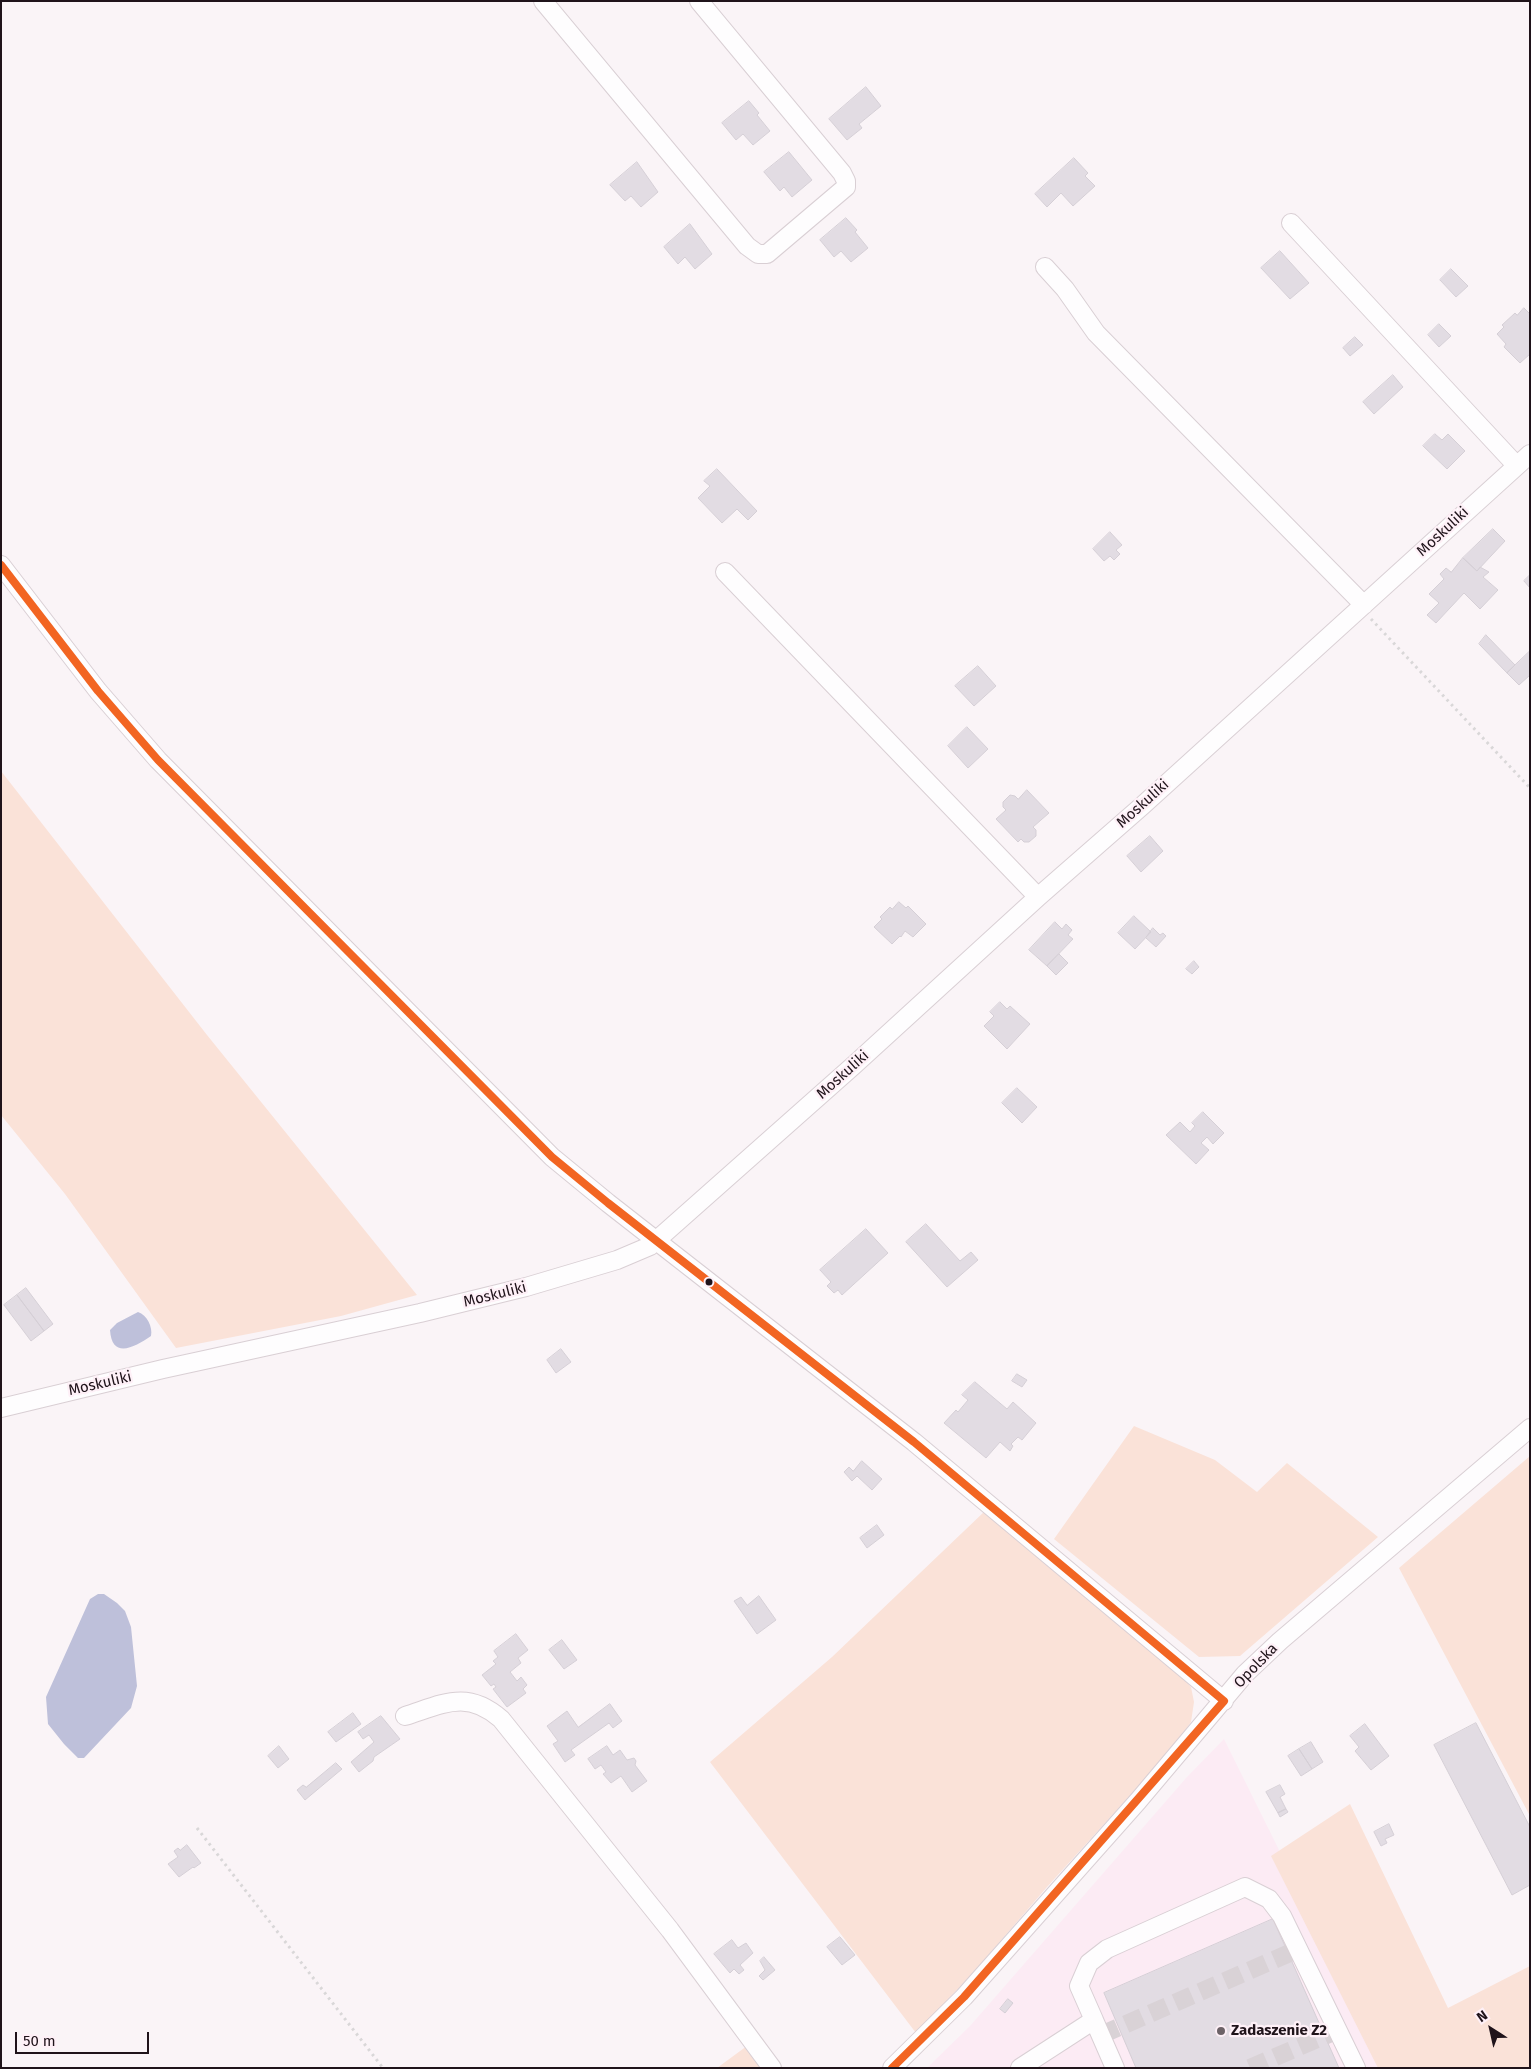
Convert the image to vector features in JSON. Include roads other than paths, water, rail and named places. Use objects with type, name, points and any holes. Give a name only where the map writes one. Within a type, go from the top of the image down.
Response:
[{"type":"street","points":[[543,1],[747,246],[758,254],[767,254],[846,187],[846,181],[842,173],[699,1]]},
{"type":"street","points":[[1291,223],[1516,465]]},
{"type":"street","points":[[1045,266],[1065,289],[1096,333],[1362,606]]},
{"type":"street","name":"Moskuliki","points":[[1,1408],[163,1369],[420,1313],[526,1287],[633,1255],[656,1241],[853,1066],[1038,897],[1142,806],[1530,454]]},
{"type":"street","points":[[1,565],[98,691],[158,760],[531,1137],[608,1204],[934,1458],[1224,1701]]},
{"type":"street","points":[[726,572],[1038,897]]},
{"type":"street","name":"Opolska","points":[[892,2068],[964,1997],[1224,1701],[1245,1674],[1280,1641],[1530,1428]]},
{"type":"street","points":[[405,1716],[457,1700],[490,1709],[502,1719],[670,1930],[772,2068]]},
{"type":"street","points":[[1116,2068],[1079,1986],[1089,1964],[1107,1949],[1245,1887],[1269,1899],[1282,1916],[1356,2068]]},
{"type":"street","points":[[1020,2068],[1094,2020]]},
{"type":"water","points":[[138,1312],[149,1322],[151,1336],[132,1347],[120,1348],[115,1345],[110,1330],[117,1323]]},
{"type":"water","points":[[98,1594],[104,1594],[125,1611],[131,1627],[137,1686],[131,1708],[84,1758],[78,1758],[48,1724],[46,1697],[90,1599]]},
{"type":"tunnel","points":[[1101,2035],[1299,1949]]},
{"type":"tunnel","points":[[1250,2068],[1338,2030]]},
{"type":"place","name":"Zadaszenie Z2","points":[[1221,2031]]}]
